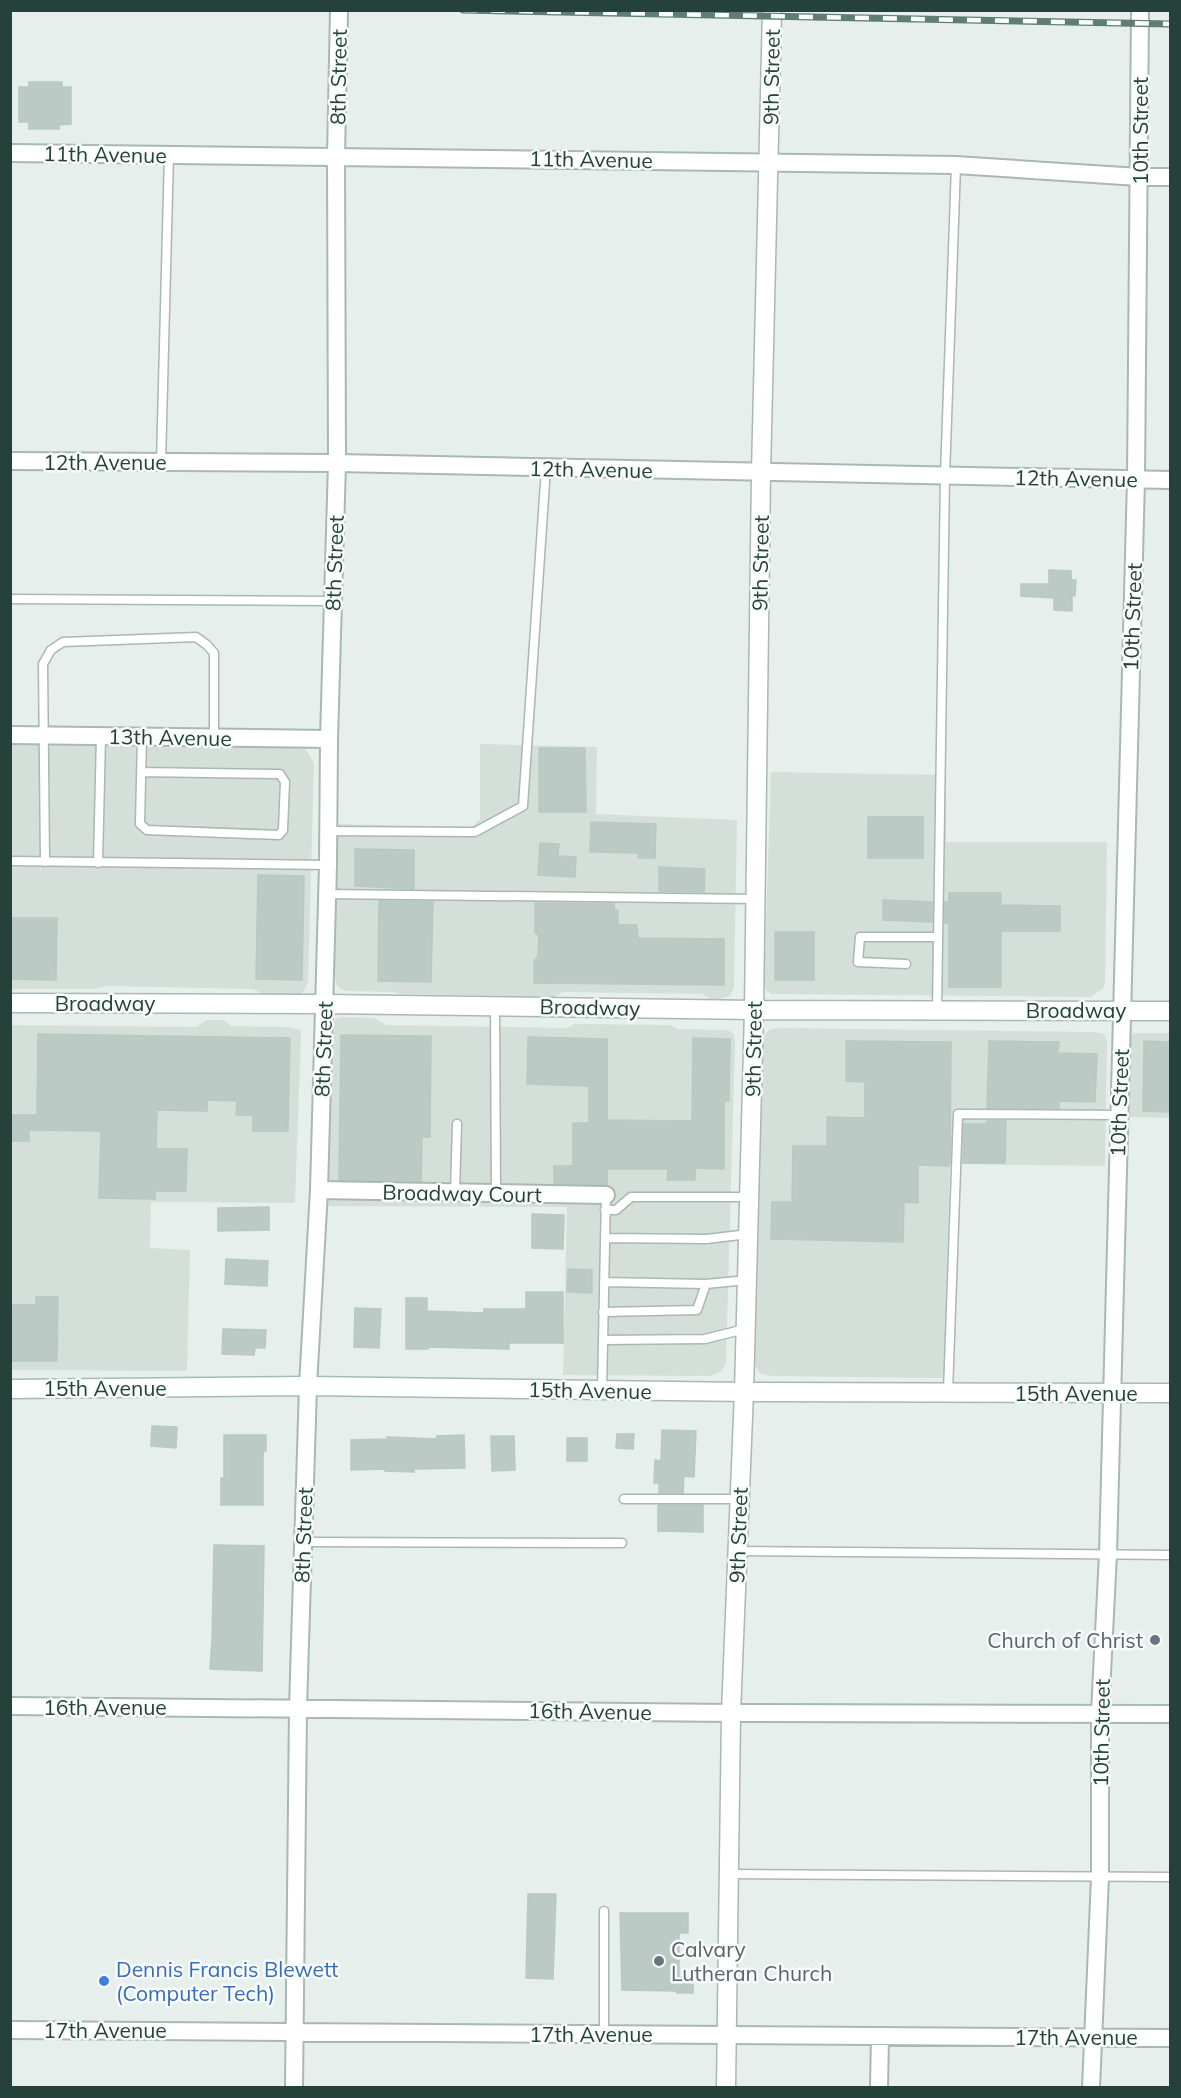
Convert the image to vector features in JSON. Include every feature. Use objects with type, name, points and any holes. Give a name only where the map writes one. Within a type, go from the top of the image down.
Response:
[{"type":"street","name":"8th Street","points":[[294,2088],[298,1708],[308,1386],[319,1190],[325,1004],[328,739],[337,463],[336,156],[339,10]]},
{"type":"street","name":"9th Street","points":[[726,2088],[731,1713],[744,1392],[754,1010],[761,472],[772,10]]},
{"type":"street","name":"10th Street","points":[[1091,2088],[1100,1877],[1100,1713],[1108,1554],[1136,479],[1140,10]]},
{"type":"street","name":"11th Avenue","points":[[10,153],[956,165],[1170,177]]},
{"type":"street","name":"12th Avenue","points":[[10,461],[337,463],[1170,480]]},
{"type":"street","name":"13th Avenue","points":[[10,735],[328,739]]},
{"type":"street","name":"Broadway","points":[[10,1003],[325,1004],[754,1010],[1170,1011]]},
{"type":"street","name":"Broadway Court","points":[[319,1190],[496,1194],[606,1203]]},
{"type":"street","name":"15th Avenue","points":[[10,1389],[308,1386],[744,1392],[1170,1393]]},
{"type":"street","name":"16th Avenue","points":[[10,1706],[731,1713],[1170,1714]]},
{"type":"street","name":"17th Avenue","points":[[10,2030],[1170,2038]]},
{"type":"street","points":[[879,2088],[880,2036]]},
{"type":"lane","points":[[161,462],[169,154]]},
{"type":"lane","points":[[937,1010],[945,476],[956,165]]},
{"type":"lane","points":[[327,831],[475,832],[523,806],[546,468]]},
{"type":"lane","points":[[10,600],[333,601]]},
{"type":"lane","points":[[45,862],[43,664],[51,650],[63,642],[196,638],[207,645],[214,654],[214,737]]},
{"type":"lane","points":[[98,863],[101,736]]},
{"type":"lane","points":[[141,772],[280,774],[285,782],[284,830],[279,835],[147,830],[140,824],[141,772],[142,737]]},
{"type":"lane","points":[[10,861],[328,865]]},
{"type":"lane","points":[[326,894],[756,900]]},
{"type":"lane","points":[[906,964],[858,962],[860,938],[938,937]]},
{"type":"lane","points":[[495,1006],[496,1194]]},
{"type":"lane","points":[[948,1392],[958,1114],[1119,1115]]},
{"type":"lane","points":[[455,1193],[457,1124]]},
{"type":"lane","points":[[606,1203],[616,1210],[630,1197],[749,1197]]},
{"type":"lane","points":[[602,1390],[606,1203]]},
{"type":"lane","points":[[605,1238],[707,1239],[748,1234]]},
{"type":"lane","points":[[604,1282],[706,1284],[747,1280]]},
{"type":"lane","points":[[603,1312],[697,1310],[706,1284]]},
{"type":"lane","points":[[603,1341],[705,1339],[746,1328]]},
{"type":"lane","points":[[624,1499],[740,1499]]},
{"type":"lane","points":[[303,1542],[622,1543]]},
{"type":"lane","points":[[738,1551],[1170,1555]]},
{"type":"lane","points":[[729,1874],[1170,1877]]},
{"type":"lane","points":[[604,1911],[604,2034]]},
{"type":"shaded area","points":[[11,744],[299,747],[306,750],[314,763],[308,982],[304,991],[297,997],[266,995],[253,989],[106,986],[94,989],[11,989]]},
{"type":"shaded area","points":[[480,744],[597,747],[596,814],[737,820],[734,987],[730,996],[712,1001],[702,994],[562,992],[555,997],[403,994],[346,991],[339,988],[335,975],[334,824],[471,827],[480,820]]},
{"type":"shaded area","points":[[771,772],[946,775],[946,842],[1107,842],[1105,984],[1103,989],[1090,997],[771,994],[766,990],[764,984]]},
{"type":"shaded area","points":[[342,1017],[374,1018],[386,1025],[567,1028],[574,1024],[670,1025],[678,1029],[728,1030],[734,1034],[726,1363],[722,1371],[709,1376],[563,1375],[567,1207],[325,1206],[332,1023]]},
{"type":"shaded area","points":[[206,1020],[224,1020],[231,1026],[299,1029],[301,1034],[295,1203],[151,1202],[150,1248],[190,1250],[187,1371],[11,1370],[11,1025],[197,1027]]},
{"type":"shaded area","points":[[771,1029],[1095,1032],[1104,1034],[1107,1041],[1105,1166],[950,1164],[944,1378],[770,1376],[761,1374],[756,1368],[754,1359],[762,1040]]},
{"type":"shaded area","points":[[1135,1033],[1170,1033],[1170,1118],[1127,1117],[1128,1043],[1130,1037]]},
{"type":"building","points":[[29,82],[62,82],[62,87],[71,87],[71,124],[59,125],[59,129],[29,129],[29,122],[19,122],[19,87],[29,87]]},
{"type":"building","points":[[1049,570],[1071,571],[1071,580],[1076,580],[1075,596],[1072,595],[1072,611],[1054,610],[1054,598],[1021,596],[1021,584],[1049,584]]},
{"type":"building","points":[[539,748],[585,748],[586,812],[539,812]]},
{"type":"building","points":[[868,817],[923,817],[923,858],[868,858]]},
{"type":"building","points":[[591,822],[656,824],[655,858],[638,858],[639,853],[590,852]]},
{"type":"building","points":[[540,843],[559,844],[558,856],[576,857],[575,877],[538,875]]},
{"type":"building","points":[[355,849],[414,850],[414,889],[355,886]]},
{"type":"building","points":[[659,867],[705,869],[704,892],[659,891]]},
{"type":"building","points":[[258,875],[304,876],[302,980],[256,979]]},
{"type":"building","points":[[949,893],[1001,893],[1001,905],[1060,906],[1060,931],[1001,931],[1001,987],[949,987],[949,923],[945,923],[945,902],[949,902]]},
{"type":"building","points":[[883,900],[932,902],[932,922],[883,920]]},
{"type":"building","points":[[379,901],[433,902],[431,982],[378,981]]},
{"type":"building","points":[[535,903],[614,904],[614,910],[618,910],[618,925],[637,925],[638,938],[724,939],[724,985],[534,983],[534,960],[538,957],[539,936],[535,932]]},
{"type":"building","points":[[10,918],[57,918],[56,980],[10,979]]},
{"type":"building","points":[[775,932],[814,932],[814,980],[775,980]]},
{"type":"building","points":[[38,1034],[290,1038],[288,1131],[253,1131],[253,1115],[236,1115],[237,1101],[207,1100],[207,1111],[157,1110],[156,1149],[187,1149],[186,1191],[155,1191],[155,1199],[99,1198],[101,1131],[29,1130],[29,1141],[10,1141],[10,1115],[37,1115]]},
{"type":"building","points":[[341,1035],[431,1036],[430,1137],[422,1137],[421,1181],[339,1180]]},
{"type":"building","points":[[528,1037],[607,1039],[607,1120],[692,1121],[693,1038],[730,1039],[729,1101],[724,1101],[724,1169],[695,1168],[695,1180],[667,1180],[668,1169],[607,1169],[607,1185],[554,1184],[554,1166],[573,1166],[573,1123],[589,1123],[589,1086],[527,1084]]},
{"type":"building","points":[[846,1041],[951,1042],[949,1166],[918,1165],[918,1203],[904,1202],[903,1242],[771,1239],[772,1202],[792,1202],[793,1146],[827,1146],[827,1117],[865,1118],[865,1082],[846,1081]]},
{"type":"building","points":[[989,1041],[1059,1042],[1058,1053],[1097,1054],[1095,1102],[1059,1101],[1059,1108],[987,1108]]},
{"type":"building","points":[[1144,1041],[1170,1042],[1170,1112],[1143,1111]]},
{"type":"building","points":[[987,1121],[1006,1121],[1005,1163],[963,1163],[964,1124],[987,1124]]},
{"type":"building","points":[[269,1207],[269,1230],[218,1231],[218,1208]]},
{"type":"building","points":[[532,1214],[564,1215],[563,1249],[532,1248]]},
{"type":"building","points":[[226,1259],[268,1261],[267,1286],[225,1284]]},
{"type":"building","points":[[568,1269],[592,1270],[592,1293],[567,1292]]},
{"type":"building","points":[[526,1292],[563,1292],[563,1343],[509,1343],[509,1349],[428,1347],[428,1349],[406,1349],[406,1298],[427,1298],[427,1311],[484,1313],[484,1309],[526,1309]]},
{"type":"building","points":[[36,1297],[58,1297],[57,1361],[10,1361],[10,1305],[36,1305]]},
{"type":"building","points":[[355,1308],[381,1309],[379,1348],[354,1347]]},
{"type":"building","points":[[223,1329],[266,1330],[265,1348],[255,1348],[254,1355],[222,1354]]},
{"type":"building","points":[[152,1426],[177,1427],[176,1448],[151,1446]]},
{"type":"building","points":[[662,1430],[696,1431],[694,1477],[684,1476],[683,1493],[659,1493],[659,1483],[654,1483],[655,1460],[661,1461]]},
{"type":"building","points":[[617,1434],[634,1434],[633,1449],[616,1448]]},
{"type":"building","points":[[224,1435],[266,1435],[266,1451],[263,1451],[263,1505],[221,1505],[221,1478],[224,1478]]},
{"type":"building","points":[[464,1435],[465,1468],[414,1469],[414,1472],[385,1471],[385,1469],[351,1470],[351,1440],[387,1439],[387,1437],[437,1439],[437,1436]]},
{"type":"building","points":[[491,1436],[514,1436],[515,1470],[492,1471]]},
{"type":"building","points":[[567,1438],[587,1438],[587,1461],[567,1461]]},
{"type":"building","points":[[658,1505],[703,1505],[703,1532],[658,1531]]},
{"type":"building","points":[[214,1545],[264,1546],[262,1671],[210,1669]]},
{"type":"building","points":[[528,1894],[556,1894],[553,1979],[526,1978]]},
{"type":"building","points":[[620,1913],[688,1913],[688,1933],[679,1933],[679,1977],[693,1977],[693,1993],[622,1990]]},
{"type":"railway","points":[[463,10],[1170,24]]},
{"type":"place","name":"Church of Christ","points":[[1155,1640]]},
{"type":"place","name":"Calvary Lutheran Church","points":[[659,1961]]},
{"type":"place","name":"Dennis Francis Blewett (Computer Tech)","points":[[104,1981]]}]
